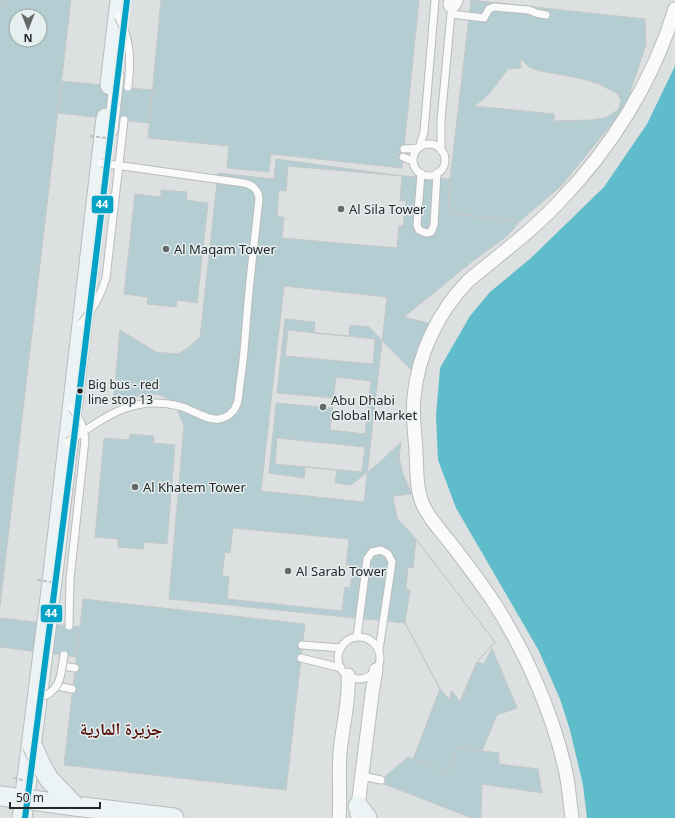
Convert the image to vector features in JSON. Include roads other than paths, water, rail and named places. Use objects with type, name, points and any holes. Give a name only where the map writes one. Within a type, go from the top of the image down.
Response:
[{"type":"main road","points":[[119,86],[121,5]]},
{"type":"main road","points":[[22,818],[53,582],[82,323],[110,164],[115,120]]},
{"type":"main road","points":[[32,745],[49,779],[75,806]]},
{"type":"main road","points":[[0,796],[174,818]]},
{"type":"street","points":[[25,818],[74,438],[121,5]]},
{"type":"street","points":[[572,818],[566,774],[554,729],[536,681],[510,630],[491,599],[433,522],[423,505],[418,485],[413,416],[414,398],[417,379],[426,347],[446,307],[468,281],[536,225],[560,202],[603,151],[638,95],[653,65],[675,9]]},
{"type":"street","points":[[361,814],[362,776],[376,670]]},
{"type":"street","points":[[339,818],[339,763],[348,698],[344,672]]},
{"type":"lane","points":[[413,161],[414,154],[419,148],[424,127],[435,0]]},
{"type":"lane","points":[[441,150],[441,120],[452,5],[484,18],[489,9],[494,7],[529,10],[546,15]]},
{"type":"lane","points":[[421,173],[417,225],[419,230],[426,233],[431,232],[434,225],[437,173],[444,165],[444,154],[433,144],[423,145],[419,148],[404,153],[413,161],[417,170],[421,173],[426,175],[437,173]]},
{"type":"lane","points":[[68,442],[117,411],[148,403],[164,403],[179,406],[208,418],[223,418],[232,412],[237,404],[242,374],[259,199],[256,189],[253,186],[244,183],[110,164]]},
{"type":"lane","points":[[69,626],[53,582],[85,447],[84,431],[80,420],[72,408]]},
{"type":"lane","points":[[301,658],[344,672],[354,678],[360,679],[372,675],[376,670],[380,664],[379,650],[392,562],[388,554],[381,550],[372,552],[367,559],[357,637]]},
{"type":"lane","points":[[344,672],[338,662],[338,654],[345,642],[351,638],[364,637],[371,640],[376,644],[379,650]]},
{"type":"lane","points":[[302,645],[341,648]]},
{"type":"lane","points":[[38,698],[48,694],[56,686],[59,681],[64,655]]},
{"type":"lane","points":[[62,666],[75,668]]},
{"type":"lane","points":[[56,686],[72,689]]},
{"type":"lane","points":[[362,776],[381,780]]},
{"type":"water","points":[[675,66],[675,818],[587,818],[583,785],[570,730],[560,699],[539,651],[456,508],[438,460],[436,416],[440,368],[470,316],[490,292],[531,258],[604,187],[647,124]]},
{"type":"place","name":"Al Sila Tower","points":[[341,209]]},
{"type":"place","name":"Al Maqam Tower","points":[[166,249]]},
{"type":"place","name":"Big bus - red line stop 13","points":[[80,391]]},
{"type":"place","name":"Abu Dhabi Global Market","points":[[323,407]]},
{"type":"place","name":"Al Khatem Tower","points":[[135,487]]},
{"type":"place","name":"Al Sarab Tower","points":[[288,571]]},
{"type":"district","name":"جزيرة المارية","points":[[121,729]]}]
